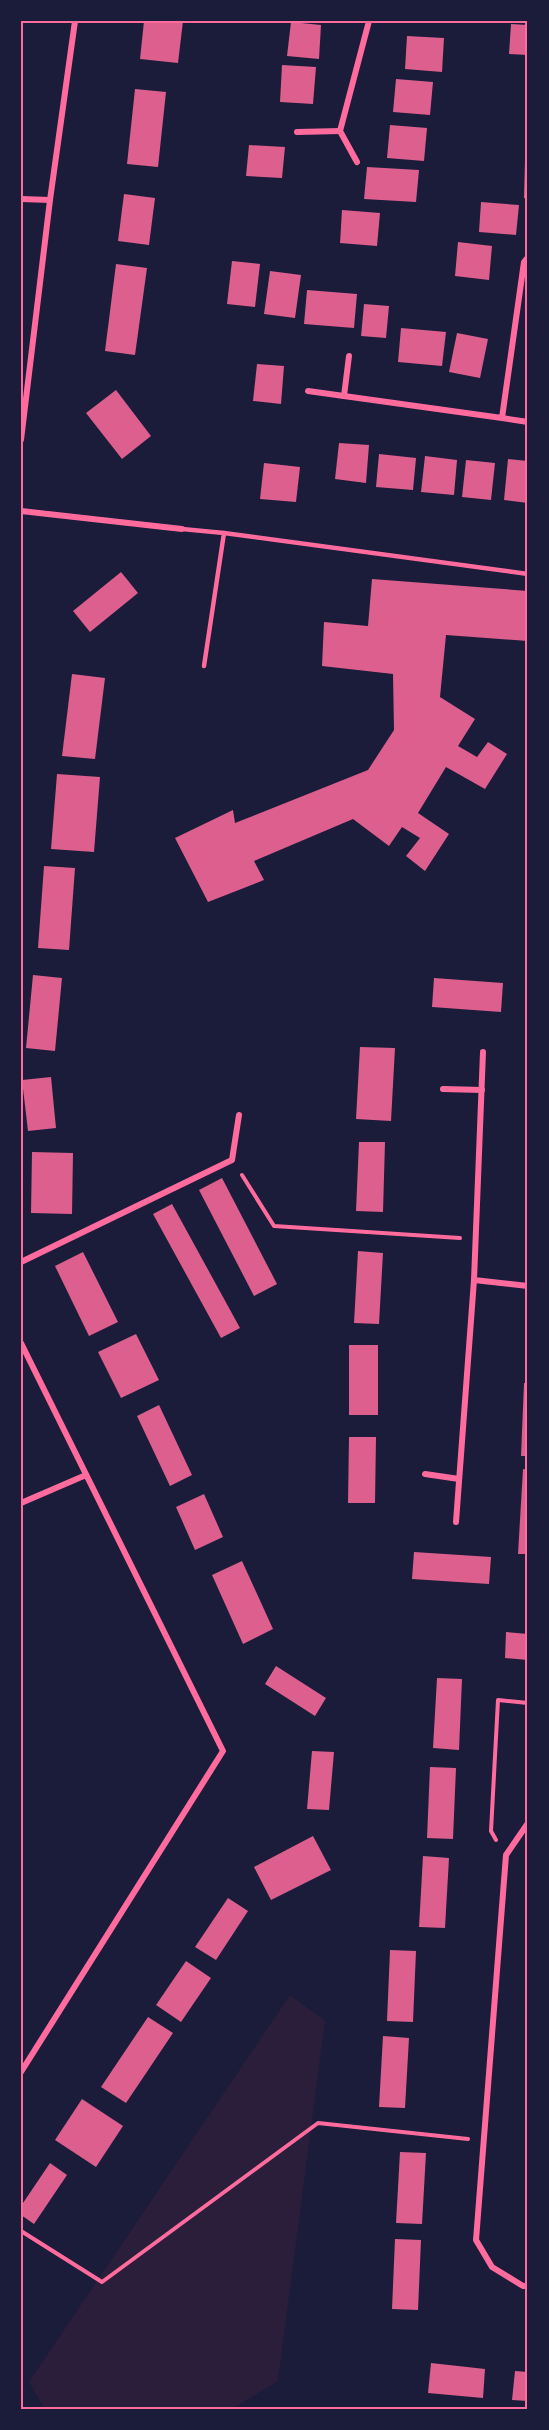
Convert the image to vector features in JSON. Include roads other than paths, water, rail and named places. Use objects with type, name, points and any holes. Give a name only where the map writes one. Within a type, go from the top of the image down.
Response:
[{"type":"street","points":[[21,440],[50,200],[75,21]]},
{"type":"street","points":[[357,162],[340,131],[369,21]]},
{"type":"street","points":[[297,132],[340,131]]},
{"type":"street","points":[[21,198],[50,200]]},
{"type":"street","points":[[502,418],[524,262],[528,257]]},
{"type":"street","points":[[344,396],[349,356]]},
{"type":"street","points":[[308,391],[528,422]]},
{"type":"street","points":[[21,511],[182,529]]},
{"type":"street","points":[[456,1522],[474,1280],[483,1052]]},
{"type":"street","points":[[443,1089],[482,1090]]},
{"type":"street","points":[[21,1262],[232,1160],[239,1115]]},
{"type":"street","points":[[474,1280],[528,1286]]},
{"type":"street","points":[[21,1343],[223,1751],[21,2072]]},
{"type":"street","points":[[425,1474],[459,1479]]},
{"type":"street","points":[[21,1503],[86,1475]]},
{"type":"street","points":[[528,1823],[506,1855],[476,2240],[492,2267],[524,2286],[528,2286]]},
{"type":"lane","points":[[182,529],[528,574]]},
{"type":"lane","points":[[204,666],[224,533]]}]
